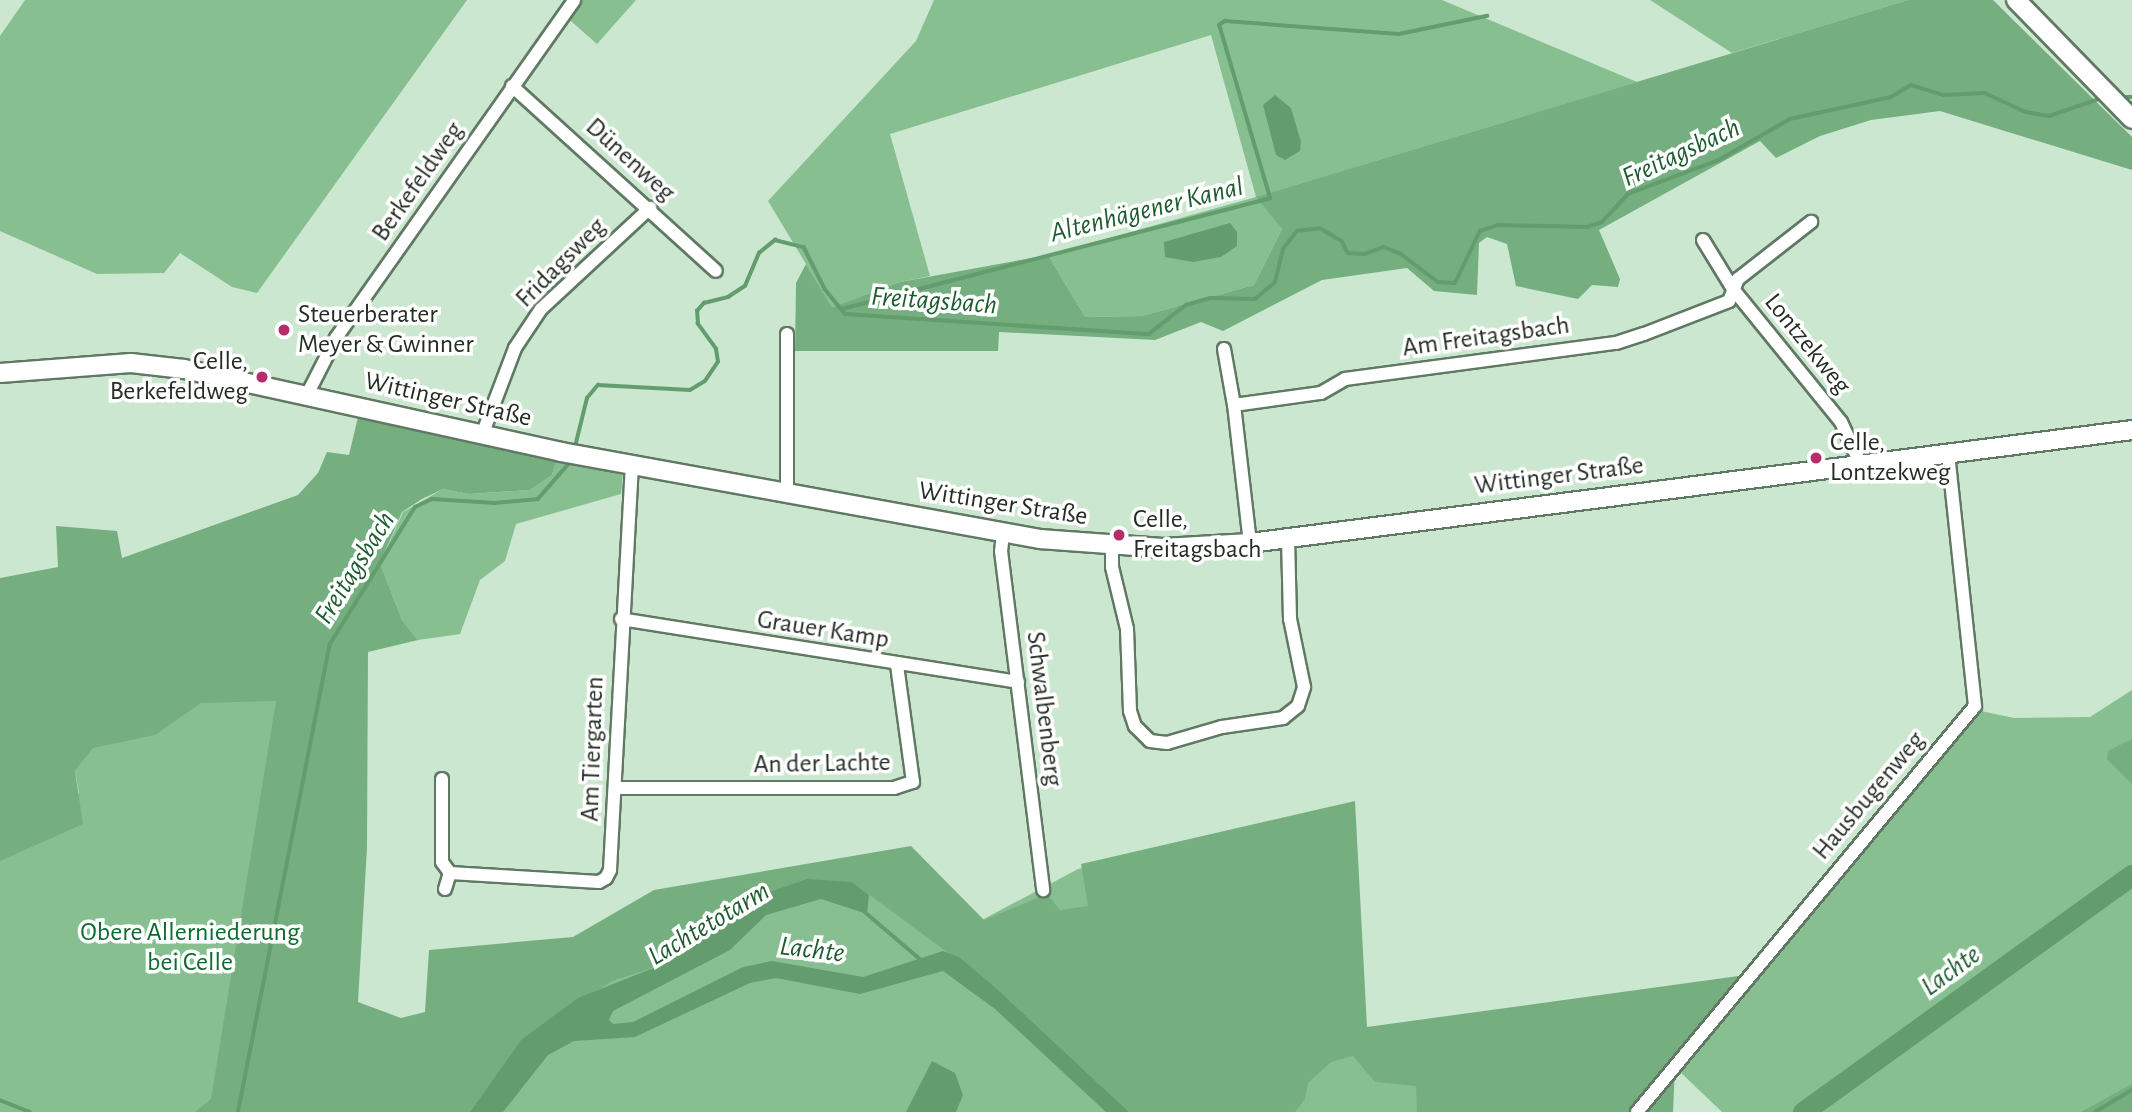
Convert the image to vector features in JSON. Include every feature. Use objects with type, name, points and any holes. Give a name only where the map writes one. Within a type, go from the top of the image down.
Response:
[{"type":"main road","points":[[2016,0],[2132,119]]},
{"type":"main road","name":"Wittinger Straße","points":[[0,373],[131,363],[184,369],[585,457],[1003,533],[1112,546],[1163,548],[1250,543],[2132,430]]},
{"type":"street","name":"Berkefeldweg","points":[[307,396],[337,338],[574,0]]},
{"type":"street","name":"Dünenweg","points":[[512,86],[650,208],[716,271]]},
{"type":"street","name":"Fridagsweg","points":[[482,435],[515,348],[541,309],[650,208]]},
{"type":"street","name":"Lontzekweg","points":[[1733,289],[1738,279],[1811,222]]},
{"type":"street","name":"Lontzekweg","points":[[1703,240],[1733,289],[1841,422],[1861,465]]},
{"type":"street","name":"Am Freitagsbach","points":[[1234,405],[1321,393],[1345,379],[1616,343],[1729,301],[1733,289]]},
{"type":"street","points":[[787,334],[787,492]]},
{"type":"street","points":[[1224,349],[1234,405],[1250,543]]},
{"type":"street","name":"Hausbugenweg","points":[[1637,1112],[1975,706],[1948,454]]},
{"type":"street","name":"Am Tiergarten","points":[[450,873],[599,882],[610,870],[621,619],[632,465]]},
{"type":"street","name":"Schwalbenberg","points":[[1003,533],[1044,890]]},
{"type":"street","points":[[1112,546],[1112,567],[1127,629],[1130,710],[1135,726],[1150,741],[1167,743],[1222,727],[1283,718],[1298,706],[1304,687],[1290,619],[1288,537]]},
{"type":"street","name":"Grauer Kamp","points":[[621,619],[897,665],[1018,682]]},
{"type":"street","name":"An der Lachte","points":[[615,788],[894,788],[912,782],[897,665]]},
{"type":"street","points":[[442,779],[442,862],[450,873],[445,889]]},
{"type":"green space","points":[[25,0],[467,0],[257,293],[232,287],[180,253],[164,273],[97,274],[0,231],[0,36]]},
{"type":"green space","points":[[577,0],[636,0],[597,44],[565,16]]},
{"type":"green space","points":[[934,0],[1442,0],[1637,82],[1257,197],[1282,229],[1254,285],[1142,316],[1085,317],[1048,255],[1256,197],[1211,35],[890,134],[930,276],[900,282],[832,307],[768,201],[916,41]]},
{"type":"green space","points":[[1650,0],[1908,0],[1732,53]]},
{"type":"green space","points":[[556,461],[623,472],[621,494],[516,524],[505,561],[480,580],[460,634],[418,640],[402,620],[380,563],[403,512],[443,489],[470,494],[530,490],[552,475]]},
{"type":"green space","points":[[2132,690],[2132,1112],[1722,1112],[1676,1068],[1981,711],[2014,718],[2090,717]]},
{"type":"green space","name":"Obere Allerniederung bei Celle","points":[[197,700],[276,700],[355,1002],[398,1023],[427,1013],[546,947],[907,848],[980,921],[1078,869],[1354,805],[1366,1034],[1635,1112],[0,1112],[0,856],[79,793],[75,771],[93,747]]},
{"type":"shaded area","points":[[1908,0],[1993,0],[2132,137],[2132,170],[1940,111],[1871,120],[1820,136],[1776,158],[1760,141],[1599,230],[1620,279],[1618,287],[1592,285],[1578,299],[1516,286],[1507,244],[1487,237],[1479,243],[1477,295],[1434,291],[1407,268],[1322,280],[1223,331],[1201,322],[1155,340],[999,332],[998,351],[795,351],[796,283],[806,264],[832,307],[900,282],[1048,255],[1085,317],[1142,316],[1254,285],[1282,229],[1256,197]]},
{"type":"shaded area","points":[[1275,95],[1291,108],[1301,142],[1300,151],[1285,160],[1276,155],[1263,105]]},
{"type":"shaded area","points":[[1230,223],[1237,232],[1237,246],[1221,257],[1193,262],[1165,257],[1164,242]]},
{"type":"shaded area","points":[[358,417],[556,461],[552,475],[530,490],[469,494],[443,489],[422,499],[402,512],[380,563],[402,620],[418,640],[368,652],[367,848],[358,1002],[401,1018],[425,1012],[429,950],[573,937],[654,890],[911,846],[984,920],[1047,894],[1060,910],[1088,906],[1081,864],[1355,801],[1367,1027],[1753,974],[1675,1067],[1673,1112],[1417,1112],[1416,1086],[1375,1082],[1353,1056],[1331,1062],[1308,1083],[1305,1099],[1295,1112],[1129,1112],[997,989],[852,882],[767,893],[661,965],[612,981],[521,1040],[470,1112],[195,1112],[211,1099],[276,701],[201,703],[155,735],[93,748],[75,771],[83,824],[0,861],[0,578],[58,567],[56,526],[117,531],[122,558],[298,495],[318,473],[327,452],[349,455]]},
{"type":"shaded area","points":[[2132,739],[2132,784],[2107,759],[2108,751]]},
{"type":"shaded area","points":[[807,879],[852,882],[869,895],[867,914],[821,899],[766,915],[730,950],[613,1011],[609,1020],[613,1024],[633,1022],[743,967],[772,961],[863,977],[943,951],[959,957],[997,989],[1129,1112],[1106,1112],[995,1009],[943,971],[860,994],[776,978],[750,983],[635,1037],[574,1041],[548,1055],[503,1112],[470,1112],[521,1040],[578,998],[661,965],[767,893]]},
{"type":"shaded area","points":[[932,1061],[955,1073],[963,1095],[956,1112],[906,1112]]},
{"type":"shaded area","points":[[2132,1084],[2132,1112],[2081,1112]]},
{"type":"waterway","name":"Altenhägener Kanal","points":[[842,309],[1270,198],[1219,25],[1225,21],[1399,34],[1487,16]]},
{"type":"waterway","name":"Freitagsbach","points":[[575,447],[587,398],[598,385],[690,390],[705,381],[718,362],[716,349],[698,324],[697,311],[704,303],[728,297],[745,286],[759,253],[775,240],[804,247],[825,289],[845,314],[1149,334],[1186,305],[1210,298],[1255,299],[1275,282],[1283,249],[1297,231],[1320,228],[1342,241],[1348,253],[1365,254],[1384,247],[1401,254],[1438,282],[1455,283],[1480,231],[1498,225],[1587,227],[1602,222],[1628,194],[1719,160],[1790,119],[1891,97],[1911,85],[1944,95],[1985,93],[2026,112],[2049,116],[2102,98]]},
{"type":"waterway","name":"Freitagsbach","points":[[2120,97],[2132,97]]},
{"type":"waterway","name":"Freitagsbach","points":[[238,1112],[330,644],[415,507],[432,499],[495,503],[538,499],[571,461]]},
{"type":"waterway","name":"Lachte","points":[[1803,1112],[2132,875]]},
{"type":"waterway","name":"Lachtetotarm","points":[[865,912],[920,959]]},
{"type":"waterway","points":[[2095,1112],[2132,1090]]},
{"type":"waterway","points":[[0,1100],[30,1112]]},
{"type":"place","name":"Steuerberater Meyer & Gwinner","points":[[284,330]]},
{"type":"place","name":"Celle, Berkefeldweg","points":[[262,377]]},
{"type":"place","name":"Celle, Lontzekweg","points":[[1816,458]]},
{"type":"place","name":"Celle, Freitagsbach","points":[[1119,535]]}]
